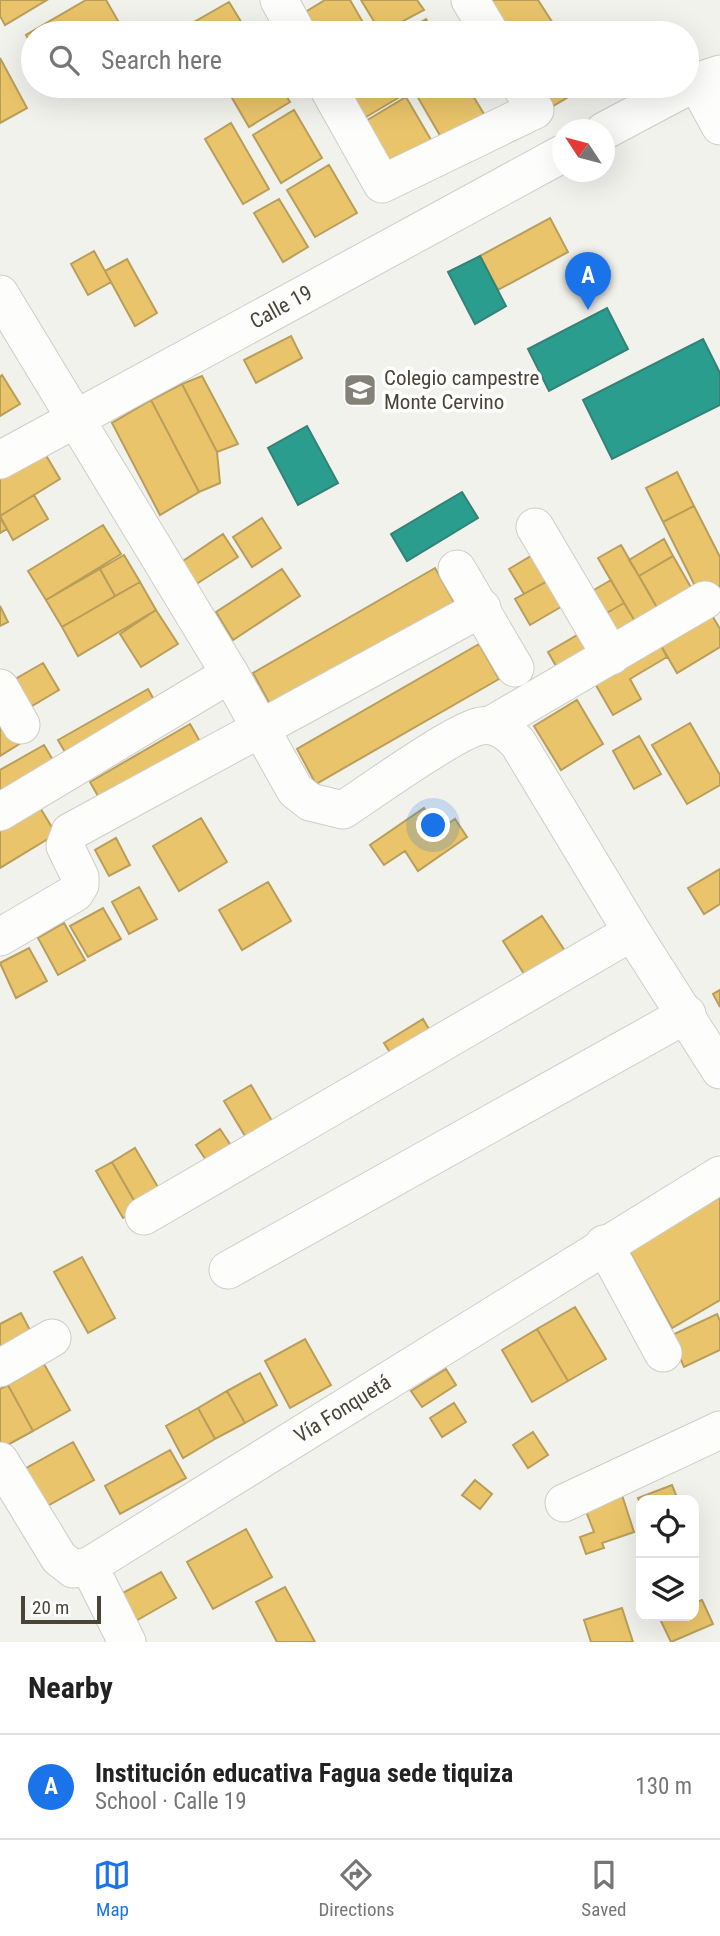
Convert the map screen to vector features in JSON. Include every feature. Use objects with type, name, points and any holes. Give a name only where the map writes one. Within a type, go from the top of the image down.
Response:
[{"type":"street","points":[[279,0],[290,21]]},
{"type":"street","points":[[470,0],[483,21]]},
{"type":"street","points":[[708,78],[720,126]]},
{"type":"street","points":[[334,98],[382,184],[535,110],[528,98]]},
{"type":"street","points":[[615,125],[669,98]]},
{"type":"street","points":[[444,154],[466,206]]},
{"type":"street","name":"Calle 19","points":[[0,460],[552,159]]},
{"type":"street","points":[[0,294],[230,674],[295,790],[310,802],[343,810],[465,732],[491,725],[705,600]]},
{"type":"street","points":[[535,527],[611,656]]},
{"type":"street","points":[[457,569],[515,667]]},
{"type":"street","points":[[0,937],[75,893],[80,885],[80,877],[65,846],[69,832],[482,608]]},
{"type":"street","points":[[0,812],[230,674]]},
{"type":"street","points":[[0,688],[21,725]]},
{"type":"street","points":[[491,725],[507,732],[518,743],[632,932],[687,1014],[720,1070]]},
{"type":"street","points":[[144,1216],[632,932]]},
{"type":"street","points":[[228,1270],[687,1014]]},
{"type":"street","name":"Vía Fonquetá","points":[[89,1566],[604,1244],[720,1175]]},
{"type":"street","points":[[604,1244],[663,1353]]},
{"type":"street","points":[[0,1368],[52,1338]]},
{"type":"street","points":[[564,1503],[718,1436]]},
{"type":"street","points":[[0,1461],[59,1558],[73,1569],[89,1566],[127,1642]]},
{"type":"building: Homes","points":[[0,0],[47,0],[5,25],[0,16]]},
{"type":"building: Homes","points":[[86,0],[106,0],[118,21],[50,21]]},
{"type":"building: Homes","points":[[325,0],[350,0],[362,21],[306,21],[302,14]]},
{"type":"building: Homes","points":[[361,0],[417,0],[424,10],[403,21],[374,21]]},
{"type":"building: Homes","points":[[488,0],[538,0],[551,21],[497,21]]},
{"type":"building: Homes","points":[[229,2],[241,21],[196,21]]},
{"type":"building: Homes","points":[[0,58],[27,108],[0,123]]},
{"type":"building: Homes","points":[[232,98],[288,98],[290,102],[249,127]]},
{"type":"building: Homes","points":[[348,98],[398,98],[361,120]]},
{"type":"building: Homes","points":[[407,98],[434,145],[392,170],[364,122]]},
{"type":"building: Homes","points":[[418,98],[474,98],[487,119],[445,144]]},
{"type":"building: Homes","points":[[535,98],[567,98],[543,112]]},
{"type":"building: Homes","points":[[294,110],[322,158],[281,183],[253,135]]},
{"type":"building: Homes","points":[[231,123],[269,189],[243,204],[205,139]]},
{"type":"building: Homes","points":[[329,165],[357,213],[315,237],[287,190]]},
{"type":"building: Homes","points":[[279,199],[308,247],[283,262],[254,213]]},
{"type":"building: Homes","points":[[550,218],[568,252],[498,290],[480,256]]},
{"type":"building: Homes","points":[[94,251],[111,282],[88,295],[71,264]]},
{"type":"building: Homes","points":[[127,259],[157,313],[135,326],[105,271]]},
{"type":"building: Homes","points":[[291,336],[302,358],[256,383],[244,360]]},
{"type":"building: Homes","points":[[2,375],[20,404],[0,416],[0,377]]},
{"type":"building: Homes","points":[[202,376],[238,444],[217,452],[182,384]]},
{"type":"building: Homes","points":[[182,384],[217,452],[220,483],[199,492],[151,400]]},
{"type":"building: Homes","points":[[151,400],[199,492],[160,515],[112,423]]},
{"type":"building: Homes","points":[[44,452],[60,479],[0,516],[0,479]]},
{"type":"building: Homes","points":[[677,472],[694,506],[663,522],[646,488]]},
{"type":"building: Homes","points":[[34,495],[48,519],[13,540],[0,516]]},
{"type":"building: Homes","points":[[694,506],[720,557],[720,586],[700,596],[663,522]]},
{"type":"building: Homes","points":[[0,518],[7,529],[0,533]]},
{"type":"building: Homes","points":[[262,518],[281,548],[252,567],[233,537]]},
{"type":"building: Homes","points":[[103,525],[121,554],[46,600],[28,571]]},
{"type":"building: Homes","points":[[223,534],[238,557],[195,585],[180,563]]},
{"type":"building: Homes","points":[[664,539],[673,556],[639,576],[629,560]]},
{"type":"building: Homes","points":[[621,545],[659,611],[637,625],[598,558]]},
{"type":"building: Homes","points":[[536,553],[551,579],[524,594],[509,569]]},
{"type":"building: Homes","points":[[124,555],[140,582],[115,596],[100,569]]},
{"type":"building: Homes","points":[[673,556],[693,591],[659,611],[639,576]]},
{"type":"building: Homes","points":[[435,568],[455,604],[272,708],[253,673]]},
{"type":"building: Homes","points":[[100,569],[115,596],[62,627],[46,600]]},
{"type":"building: Homes","points":[[282,569],[300,596],[233,640],[216,612]]},
{"type":"building: Homes","points":[[551,579],[566,604],[530,625],[515,599]]},
{"type":"building: Homes","points":[[611,580],[624,603],[593,621],[580,598]]},
{"type":"building: Homes","points":[[140,582],[156,610],[78,656],[62,627]]},
{"type":"building: Homes","points":[[624,603],[637,625],[606,642],[593,621]]},
{"type":"building: Homes","points":[[0,606],[8,622],[0,626]]},
{"type":"building: Homes","points":[[156,610],[178,644],[141,667],[120,634]]},
{"type":"building: Homes","points":[[710,612],[720,629],[720,647],[677,673],[659,642]]},
{"type":"building: Homes","points":[[586,630],[596,649],[559,671],[548,652]]},
{"type":"building: Homes","points":[[659,642],[667,657],[630,679],[641,699],[613,715],[593,680]]},
{"type":"building: Homes","points":[[479,644],[499,679],[316,784],[297,749]]},
{"type":"building: Homes","points":[[43,663],[59,690],[20,713],[5,685]]},
{"type":"building: Homes","points":[[148,689],[162,714],[72,764],[58,740]]},
{"type":"building: Homes","points":[[577,700],[603,744],[561,770],[534,726]]},
{"type":"building: Homes","points":[[0,708],[21,743],[0,756]]},
{"type":"building: Homes","points":[[690,723],[720,775],[720,785],[687,804],[652,745]]},
{"type":"building: Homes","points":[[190,724],[206,752],[106,810],[90,782]]},
{"type":"building: Homes","points":[[639,736],[661,774],[634,789],[613,751]]},
{"type":"building: Homes","points":[[44,745],[60,772],[0,807],[0,770]]},
{"type":"building: Homes","points":[[39,806],[56,834],[0,868],[0,830]]},
{"type":"building: Homes","points":[[424,808],[439,830],[455,819],[467,837],[418,871],[405,851],[384,865],[370,845]]},
{"type":"building: Homes","points":[[201,818],[227,862],[179,891],[153,846]]},
{"type":"building: Homes","points":[[116,838],[130,865],[109,876],[95,850]]},
{"type":"building: Homes","points":[[720,869],[720,904],[704,914],[688,888]]},
{"type":"building: Homes","points":[[268,882],[291,921],[242,950],[219,910]]},
{"type":"building: Homes","points":[[139,887],[157,919],[129,934],[112,902]]},
{"type":"building: Homes","points":[[103,908],[121,939],[88,957],[70,926]]},
{"type":"building: Homes","points":[[542,916],[567,954],[528,980],[503,941]]},
{"type":"building: Homes","points":[[64,923],[85,960],[58,975],[38,938]]},
{"type":"building: Homes","points":[[29,948],[47,981],[16,998],[0,963]]},
{"type":"building: Homes","points":[[720,990],[720,1007],[713,994]]},
{"type":"building: Homes","points":[[423,1019],[436,1041],[398,1065],[384,1043]]},
{"type":"building: Homes","points":[[251,1085],[275,1126],[248,1141],[224,1101]]},
{"type":"building: Homes","points":[[220,1129],[234,1150],[210,1166],[196,1145]]},
{"type":"building: Homes","points":[[135,1148],[162,1194],[139,1209],[112,1162]]},
{"type":"building: Homes","points":[[112,1162],[139,1209],[123,1218],[96,1171]]},
{"type":"building: Homes","points":[[720,1197],[720,1300],[672,1328],[628,1249]]},
{"type":"building: Homes","points":[[82,1257],[115,1318],[88,1333],[54,1272]]},
{"type":"building: Homes","points":[[575,1307],[606,1359],[568,1381],[537,1329]]},
{"type":"building: Homes","points":[[21,1313],[32,1334],[0,1352],[0,1324]]},
{"type":"building: Homes","points":[[717,1314],[720,1321],[720,1350],[684,1367],[670,1336]]},
{"type":"building: Homes","points":[[537,1329],[568,1381],[532,1402],[502,1350]]},
{"type":"building: Homes","points":[[305,1339],[331,1385],[290,1408],[265,1361]]},
{"type":"building: Homes","points":[[44,1364],[70,1410],[33,1431],[8,1385]]},
{"type":"building: Homes","points":[[446,1369],[456,1385],[422,1407],[411,1391]]},
{"type":"building: Homes","points":[[260,1373],[277,1405],[245,1423],[227,1391]]},
{"type":"building: Homes","points":[[8,1385],[33,1431],[0,1449],[0,1389]]},
{"type":"building: Homes","points":[[227,1391],[245,1423],[215,1439],[198,1408]]},
{"type":"building: Homes","points":[[454,1403],[466,1422],[442,1437],[430,1418]]},
{"type":"building: Homes","points":[[198,1408],[215,1439],[183,1458],[166,1426]]},
{"type":"building: Homes","points":[[533,1432],[548,1455],[528,1468],[513,1445]]},
{"type":"building: Homes","points":[[73,1442],[94,1480],[33,1514],[12,1476]]},
{"type":"building: Homes","points":[[170,1450],[186,1478],[120,1514],[105,1486]]},
{"type":"building: Homes","points":[[475,1480],[492,1494],[480,1509],[462,1495]]},
{"type":"building: Homes","points":[[672,1485],[676,1495],[646,1495]]},
{"type":"building: Homes","points":[[621,1492],[634,1532],[602,1543],[604,1548],[586,1554],[580,1537],[594,1532],[584,1506]]},
{"type":"building: Homes","points":[[246,1529],[272,1577],[213,1609],[187,1562]]},
{"type":"building: Homes","points":[[161,1572],[176,1598],[127,1626],[112,1599]]},
{"type":"building: Homes","points":[[285,1587],[315,1642],[277,1642],[256,1602]]},
{"type":"building: Homes","points":[[702,1600],[713,1624],[671,1642],[661,1621],[699,1621],[699,1601]]},
{"type":"building: Homes","points":[[622,1608],[633,1642],[591,1642],[584,1620]]},
{"type":"building: Schools","points":[[480,256],[506,306],[475,324],[448,272]]},
{"type":"building: Schools","points":[[607,308],[628,349],[549,391],[528,349]]},
{"type":"building: Schools","points":[[703,339],[720,373],[720,405],[612,459],[583,400]]},
{"type":"building: Schools","points":[[307,426],[338,483],[298,505],[268,448]]},
{"type":"building: Schools","points":[[462,492],[478,518],[407,561],[391,534]]},
{"type":"place","name":"Institución educativa Fagua sede tiquiza","points":[[588,310]]},
{"type":"place","name":"Colegio campestre Monte Cervino","points":[[360,390]]}]
